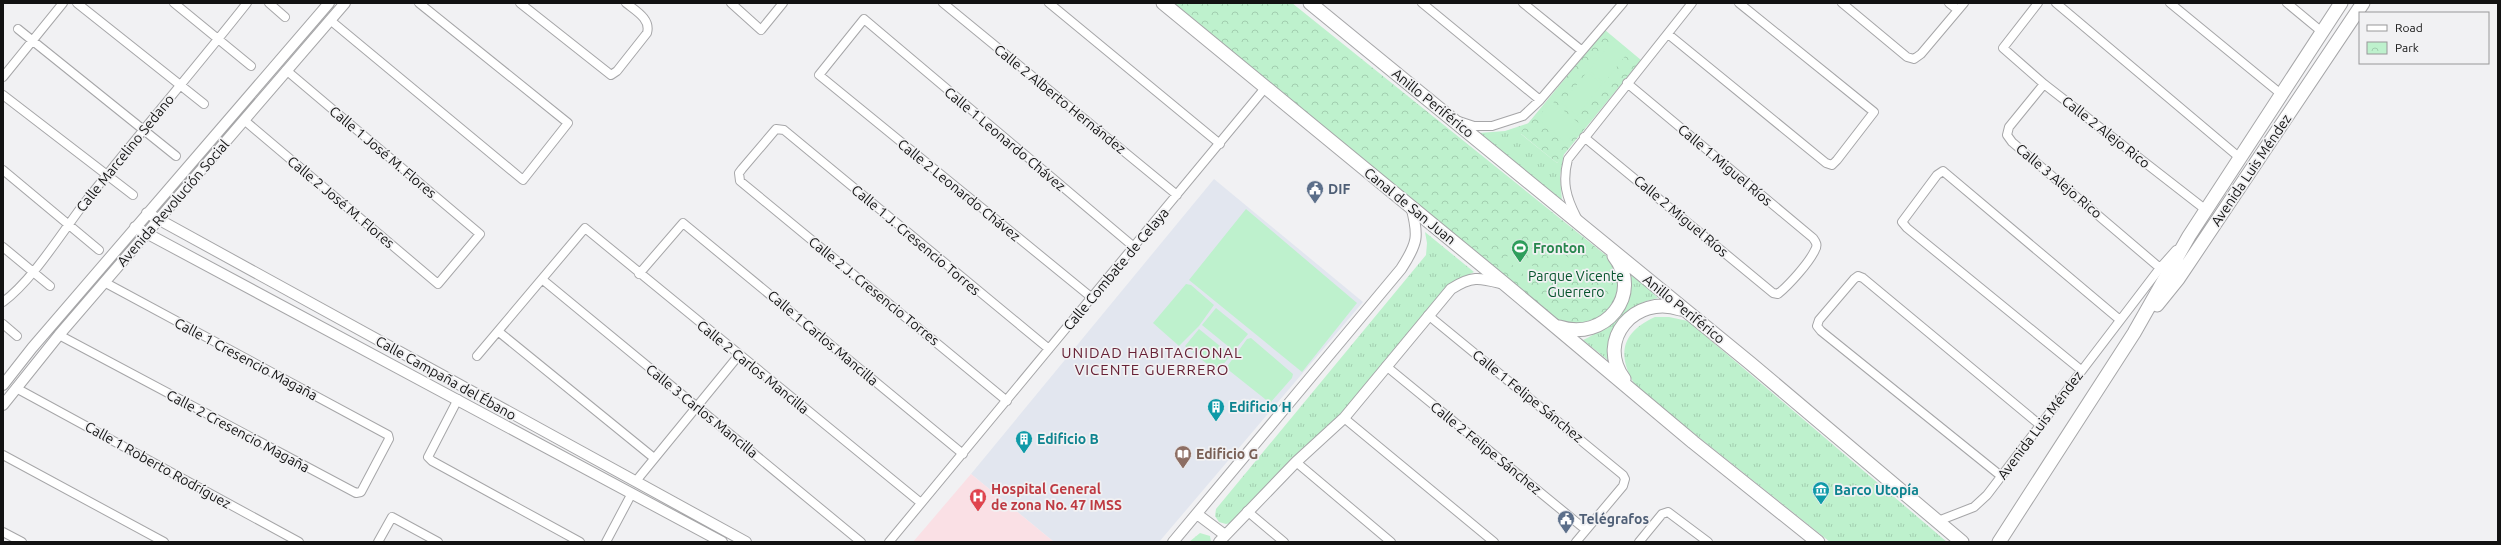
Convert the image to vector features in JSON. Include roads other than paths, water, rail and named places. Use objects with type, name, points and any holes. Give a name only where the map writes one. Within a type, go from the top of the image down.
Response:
[{"type":"main road","points":[[1163,3],[1265,88]]},
{"type":"main road","name":"Anillo Periférico","points":[[1310,3],[1685,311],[1938,521],[1960,542]]},
{"type":"main road","name":"Avenida Luis Méndez","points":[[1999,542],[2134,334],[2189,236],[2340,3]]},
{"type":"main road","name":"Avenida Luis Méndez","points":[[2134,334],[2178,279],[2363,3]]},
{"type":"main road","name":"Canal de San Juan","points":[[1265,88],[1411,206],[1554,325]]},
{"type":"main road","points":[[1554,325],[1573,331],[1592,329],[1615,312],[1621,302],[1624,282],[1619,263],[1605,246]]},
{"type":"main road","points":[[1630,387],[1618,371],[1614,352],[1618,332],[1626,321],[1647,307],[1667,305],[1685,311]]},
{"type":"main road","points":[[1554,325],[1630,387],[1693,442],[1818,542]]},
{"type":"street","points":[[3,77],[63,3]]},
{"type":"street","points":[[77,3],[181,84],[204,104]]},
{"type":"street","points":[[174,3],[251,66]]},
{"type":"street","name":"Calle Marcelino Sedano","points":[[3,302],[12,295],[32,272],[106,175],[247,3]]},
{"type":"street","points":[[269,3],[285,17]]},
{"type":"street","name":"Avenida Revolución Social","points":[[3,385],[135,227],[329,3]]},
{"type":"street","name":"Avenida Revolución Social","points":[[3,405],[59,335],[344,3]]},
{"type":"street","points":[[330,20],[523,180],[568,123],[419,3]]},
{"type":"street","points":[[520,3],[606,73],[611,75],[617,71],[647,33],[649,27],[647,21],[626,3]]},
{"type":"street","points":[[731,3],[761,30],[783,3]]},
{"type":"street","name":"Calle 2 Alberto Hernández","points":[[943,3],[1178,196]]},
{"type":"street","points":[[1049,3],[1220,144]]},
{"type":"street","points":[[1422,3],[1540,100]]},
{"type":"street","points":[[1523,3],[1581,50]]},
{"type":"street","points":[[1452,119],[1474,126],[1502,124],[1523,116],[1540,100],[1581,50],[1623,3]]},
{"type":"street","points":[[1581,226],[1568,201],[1564,188],[1564,174],[1568,159],[1692,3]]},
{"type":"street","points":[[1668,34],[1826,163],[1832,165],[1854,140],[1874,112],[1739,3]]},
{"type":"street","points":[[1842,3],[1907,57],[1914,59],[1921,54],[1964,3]]},
{"type":"street","points":[[1949,3],[1958,10]]},
{"type":"street","name":"Calle 2 Alejo Rico","points":[[2038,3],[2004,45],[2004,48],[2008,53],[2044,84],[2206,210]]},
{"type":"street","points":[[2056,3],[2240,158]]},
{"type":"street","points":[[2170,3],[2281,94]]},
{"type":"street","points":[[2286,3],[2322,32]]},
{"type":"street","name":"Calle 1 Leonardo Chávez","points":[[827,83],[819,75],[864,19],[1134,247]]},
{"type":"street","points":[[18,29],[176,156]]},
{"type":"street","name":"Calle 1 José M. Flores","points":[[286,70],[480,234],[438,284]]},
{"type":"street","name":"Calle 2 Leonardo Chávez","points":[[827,83],[1092,297]]},
{"type":"street","name":"Calle 1 Miguel Ríos","points":[[1627,83],[1813,238],[1816,243],[1816,249],[1778,294]]},
{"type":"street","name":"Calle 3 Alejo Rico","points":[[2044,84],[2009,127],[2007,135],[2012,142],[2160,268]]},
{"type":"street","name":"Calle Combate de Celaya","points":[[889,542],[1092,297],[1178,196],[1265,88]]},
{"type":"street","points":[[3,95],[133,195]]},
{"type":"street","name":"Calle 2 José M. Flores","points":[[244,120],[438,284]]},
{"type":"street","name":"Calle 2 J. Cresencio Torres","points":[[784,130],[780,128],[772,133],[739,172],[740,181],[1007,401]]},
{"type":"street","name":"Calle 1 J. Cresencio Torres","points":[[784,130],[1049,349]]},
{"type":"street","name":"Calle 2 Miguel Ríos","points":[[1584,137],[1773,292],[1778,294]]},
{"type":"street","points":[[3,170],[99,250]]},
{"type":"street","points":[[2081,370],[1907,228],[1902,222],[1933,181],[1943,171],[2120,320]]},
{"type":"street","points":[[1173,542],[1401,269],[1413,252],[1417,232],[1411,206]]},
{"type":"street","name":"Calle Campaña del Ébano","points":[[147,214],[746,542]]},
{"type":"street","name":"Calle 1 Carlos Mancilla","points":[[639,274],[683,223],[963,454]]},
{"type":"street","name":"Calle Campaña del Ébano","points":[[135,227],[722,542]]},
{"type":"street","name":"Calle 2 Carlos Mancilla","points":[[542,280],[585,228],[639,274],[921,503]]},
{"type":"street","points":[[165,242],[167,234],[174,229]]},
{"type":"street","name":"Avenida Luis Méndez","points":[[1938,521],[1974,507],[1987,495],[2160,268],[2189,236]]},
{"type":"street","points":[[3,247],[50,286]]},
{"type":"street","points":[[2001,476],[1821,332],[1817,326],[1819,320],[1858,276],[2040,424]]},
{"type":"street","points":[[1197,514],[1222,539],[1247,511],[1296,462],[1344,418],[1451,289],[1465,280],[1482,279],[1506,285]]},
{"type":"street","points":[[477,356],[542,280]]},
{"type":"street","name":"Calle 3 Carlos Mancilla","points":[[542,280],[861,542]]},
{"type":"street","name":"Calle 1 Cresencio Magaña","points":[[104,282],[388,435]]},
{"type":"street","name":"Calle 1 Felipe Sánchez","points":[[1428,315],[1624,475],[1625,480],[1623,486],[1586,530]]},
{"type":"street","points":[[3,324],[17,336]]},
{"type":"street","points":[[499,332],[654,458]]},
{"type":"street","name":"Calle 2 Cresencio Magaña","points":[[59,335],[358,494],[361,492],[389,439],[388,435]]},
{"type":"street","points":[[636,481],[738,355]]},
{"type":"street","name":"Calle 2 Felipe Sánchez","points":[[1386,366],[1586,530]]},
{"type":"street","name":"Calle 1 Roberto Rodríguez","points":[[16,388],[299,542]]},
{"type":"street","points":[[458,399],[429,451],[428,457],[432,461],[580,542]]},
{"type":"street","points":[[1344,418],[1494,542]]},
{"type":"street","points":[[540,443],[546,432]]},
{"type":"street","points":[[3,455],[164,542]]},
{"type":"street","points":[[1296,462],[1390,542]]},
{"type":"street","points":[[606,542],[632,493]]},
{"type":"street","points":[[1247,511],[1284,542]]},
{"type":"street","points":[[1639,542],[1662,514],[1668,512],[1708,542]]},
{"type":"street","points":[[378,542],[392,517],[438,542]]},
{"type":"street","points":[[1576,542],[1586,530]]},
{"type":"street","points":[[3,532],[22,542]]},
{"type":"place","name":"DIF","points":[[1315,204]]},
{"type":"place","name":"Fronton","points":[[1520,263]]},
{"type":"place","name":"Edificio H","points":[[1216,422]]},
{"type":"place","name":"Edificio B","points":[[1024,454]]},
{"type":"place","name":"Edificio G","points":[[1183,469]]},
{"type":"place","name":"Barco Utopía","points":[[1821,505]]},
{"type":"place","name":"Hospital General de zona No. 47 IMSS","points":[[978,512]]},
{"type":"place","name":"Telégrafos","points":[[1566,534]]},
{"type":"district","name":"UNIDAD HABITACIONAL VICENTE GUERRERO","points":[[1152,360]]},
{"type":"park label","name":"Parque Vicente Guerrero","points":[[1576,284]]}]
